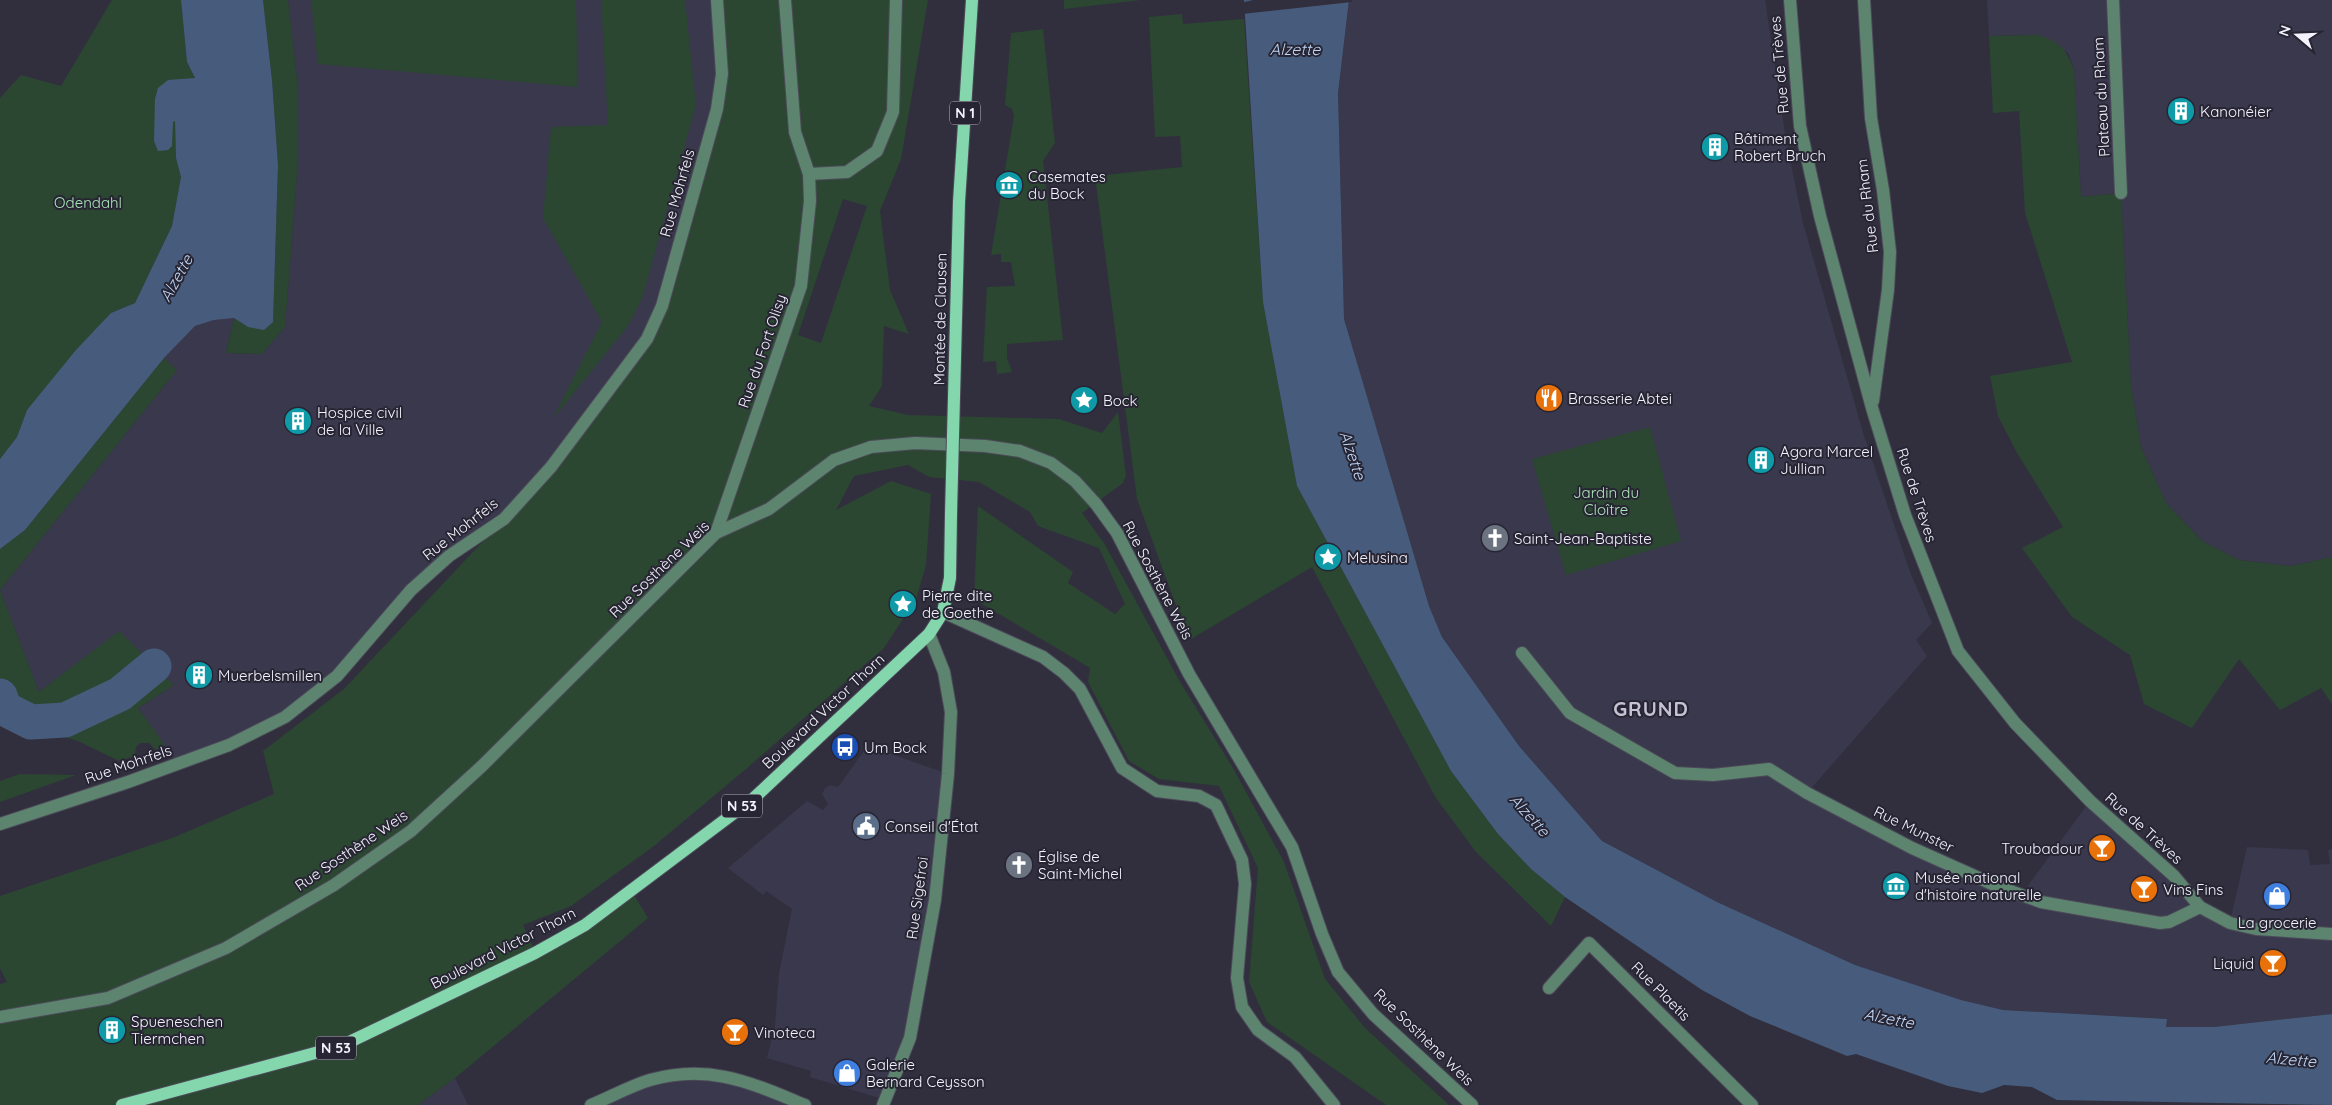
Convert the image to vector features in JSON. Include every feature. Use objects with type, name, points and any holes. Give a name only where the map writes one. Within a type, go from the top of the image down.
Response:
[{"type":"main road","name":"Montée de Clausen","points":[[929,634],[943,612],[950,578],[959,202],[972,0]]},
{"type":"main road","name":"Boulevard Victor Thorn","points":[[122,1105],[341,1046],[535,953],[585,925],[754,798],[929,634]]},
{"type":"street","name":"Rue Mohrfels","points":[[0,824],[128,782],[229,745],[285,717],[337,676],[411,590],[449,556],[504,519],[551,467],[647,339],[662,306],[717,109],[722,74],[717,0]]},
{"type":"street","name":"Rue du Fort Olisy","points":[[716,533],[801,286],[810,201],[809,174],[795,132],[785,0]]},
{"type":"street","points":[[809,174],[847,172],[877,151],[893,112],[896,0]]},
{"type":"street","name":"Rue de Trèves","points":[[1790,0],[1800,126],[1820,216],[1872,408],[1905,515],[1958,651],[2015,723],[2090,801],[2174,876],[2200,906]]},
{"type":"street","name":"Rue du Rham","points":[[1864,0],[1871,118],[1883,190],[1890,252],[1888,290],[1872,408]]},
{"type":"street","name":"Plateau du Rham","points":[[2113,0],[2121,193]]},
{"type":"street","name":"Rue Sosthène Weis","points":[[0,1017],[108,998],[226,948],[334,885],[412,831],[482,766],[716,533],[769,510],[834,460],[871,447],[915,443],[985,446],[1020,451],[1051,463],[1080,487],[1096,504],[1117,533],[1188,674],[1292,847],[1322,934],[1338,972],[1373,1014],[1472,1105]]},
{"type":"street","points":[[943,612],[1043,658],[1064,673],[1080,689],[1122,768],[1157,791],[1199,796],[1216,805],[1242,860],[1245,884],[1237,978],[1242,1007],[1258,1030],[1295,1057],[1334,1105]]},
{"type":"street","name":"Rue Sigefroi","points":[[883,1105],[910,1038],[935,900],[948,774],[951,712],[944,672],[929,634]]},
{"type":"street","name":"Rue Munster","points":[[1522,653],[1570,713],[1675,773],[1713,775],[1770,769],[1807,793],[1912,848],[1998,887],[2041,902],[2160,923],[2169,922],[2200,906]]},
{"type":"street","points":[[2200,906],[2230,923],[2256,929],[2332,934]]},
{"type":"street","name":"Rue Plaetis","points":[[1549,988],[1589,943],[1752,1105]]},
{"type":"street","points":[[590,1105],[649,1080],[676,1074],[703,1073],[737,1078],[805,1105]]},
{"type":"shaded area","points":[[288,0],[717,0],[722,74],[647,339],[504,519],[449,556],[337,676],[285,717],[178,764],[138,708],[174,685],[119,632],[39,692],[0,590],[177,370],[164,358],[195,326],[214,320],[234,318],[226,353],[262,354],[285,327],[298,162],[298,87]]},
{"type":"shaded area","points":[[1349,0],[1765,0],[1786,140],[1803,223],[1864,436],[1910,572],[1932,623],[1916,640],[1927,656],[1807,793],[2021,895],[2090,801],[2200,907],[2230,922],[2247,847],[2308,850],[2310,865],[2330,864],[2328,850],[2332,849],[2332,1014],[2214,1027],[2166,1027],[2166,1019],[2003,1010],[1961,1000],[1855,965],[1717,902],[1602,841],[1519,746],[1442,637],[1429,606],[1372,419],[1344,319],[1338,93]]},
{"type":"shaded area","points":[[1987,0],[2332,0],[2332,557],[2291,566],[2239,560],[2202,541],[2166,503],[2141,447],[2131,384],[2121,193],[2081,197],[2074,69],[2068,53],[2038,35],[1989,36]]},
{"type":"shaded area","points":[[871,747],[948,774],[922,972],[886,1100],[810,1077],[811,1071],[767,1058],[775,1026],[779,973],[792,909],[766,891],[763,895],[728,868],[807,801],[823,810],[828,804],[822,794],[825,788],[830,785],[838,787],[864,751],[867,753]]},
{"type":"shaded area","points":[[703,1073],[805,1105],[591,1105],[649,1080]]},
{"type":"shaded area","points":[[455,1078],[468,1105],[418,1105]]},
{"type":"green space","name":"Odendahl","points":[[112,0],[181,0],[187,62],[195,79],[173,122],[175,120],[176,158],[181,177],[172,226],[135,303],[111,313],[27,410],[17,437],[0,459],[0,98],[21,75],[61,86]]},
{"type":"green space","points":[[263,0],[288,0],[298,87],[298,162],[285,327],[262,354],[226,353],[234,318],[248,327],[273,322],[278,165],[272,80]]},
{"type":"green space","points":[[311,0],[576,0],[578,87],[318,64]]},
{"type":"green space","points":[[601,0],[685,0],[696,105],[642,299],[628,326],[552,420],[602,322],[543,218],[551,127],[608,125]]},
{"type":"green space","points":[[717,0],[928,0],[901,159],[880,211],[890,290],[909,334],[884,326],[882,386],[869,406],[908,415],[1059,419],[1102,433],[1118,412],[1126,476],[1123,483],[1082,513],[1104,543],[1179,680],[1233,768],[1284,862],[1325,979],[1365,1028],[1449,1105],[1386,1105],[1267,1022],[1249,982],[1258,868],[1219,786],[1159,779],[1129,761],[1088,682],[1090,668],[974,599],[978,506],[1073,572],[1068,583],[1115,614],[1125,604],[1099,548],[1038,526],[1030,512],[979,482],[929,477],[908,465],[854,476],[836,510],[891,481],[931,494],[926,565],[916,599],[884,648],[746,769],[654,846],[571,906],[523,925],[536,953],[631,890],[648,918],[455,1078],[418,1105],[0,1105],[0,984],[7,982],[0,968],[0,896],[175,837],[274,794],[263,751],[344,689],[504,519],[647,339],[717,109]],"holes":[[[843,199],[867,206],[821,343],[798,335]]]},
{"type":"green space","points":[[1064,0],[1141,0],[1064,9]]},
{"type":"green space","points":[[1182,14],[1183,24],[1244,19],[1263,302],[1297,486],[1451,771],[1498,834],[1531,869],[1565,897],[1551,926],[1476,852],[1436,798],[1312,567],[1191,639],[1184,627],[1137,499],[1095,176],[1182,167],[1180,136],[1155,137],[1149,17]]},
{"type":"green space","points":[[1043,29],[1055,143],[1043,161],[1063,340],[1007,344],[1007,358],[1012,372],[997,374],[996,361],[983,362],[987,287],[1015,286],[1011,262],[1001,262],[1001,254],[991,255],[1014,116],[1012,109],[1005,105],[1011,33]]},
{"type":"green space","points":[[2038,35],[2057,43],[2068,56],[2074,69],[2081,197],[2121,193],[2131,384],[2141,447],[2166,503],[2202,541],[2239,560],[2291,566],[2332,557],[2332,704],[2321,688],[2280,710],[2239,659],[2192,728],[2144,704],[2130,655],[2072,617],[2022,548],[2063,527],[2017,453],[1998,416],[1990,376],[2072,362],[2025,213],[2019,111],[1993,113],[1989,36]]},
{"type":"green space","points":[[164,358],[177,370],[0,590],[0,549],[25,530]]},
{"type":"green space","name":"Jardin du Cloître","points":[[1650,427],[1681,541],[1566,575],[1532,459]]},
{"type":"green space","points":[[0,590],[39,692],[119,631],[174,685],[138,708],[165,745],[156,750],[149,743],[140,743],[136,747],[135,756],[119,761],[78,741],[0,718]]},
{"type":"green space","points":[[20,774],[76,775],[0,802],[0,781]]},
{"type":"water","name":"Alzette","points":[[181,0],[263,0],[272,80],[278,165],[273,322],[264,330],[248,327],[234,318],[214,320],[195,326],[164,358],[25,530],[0,549],[0,459],[17,437],[27,410],[76,350],[111,313],[135,303],[172,226],[181,177],[176,158],[175,121],[173,122],[172,146],[168,150],[158,151],[154,141],[155,99],[158,88],[168,80],[195,78],[187,62]]},
{"type":"water","name":"Alzette","points":[[1244,0],[1349,0],[1338,93],[1344,319],[1429,606],[1442,637],[1519,746],[1602,841],[1717,902],[1855,965],[1961,1000],[2003,1010],[2167,1019],[2166,1027],[2214,1027],[2332,1014],[2332,1105],[2057,1100],[2032,1087],[2004,1085],[1982,1093],[1948,1086],[1856,1054],[1847,1056],[1750,1016],[1702,990],[1565,897],[1531,869],[1498,834],[1451,771],[1297,486],[1263,302]]},
{"type":"pier","points":[[1253,0],[1352,0],[1352,2],[1242,14],[1241,3]]},
{"type":"waterway","points":[[0,696],[5,709],[31,722],[65,720],[120,694],[154,666]]},
{"type":"place","name":"Kanonéier","points":[[2181,111]]},
{"type":"place","name":"Bâtiment Robert Bruch","points":[[1715,147]]},
{"type":"place","name":"Casemates du Bock","points":[[1009,185]]},
{"type":"place","name":"Brasserie Abtei","points":[[1549,398]]},
{"type":"place","name":"Bock","points":[[1084,400]]},
{"type":"place","name":"Hospice civil de la Ville","points":[[298,421]]},
{"type":"place","name":"Agora Marcel Jullian","points":[[1761,460]]},
{"type":"place","name":"Saint-Jean-Baptiste","points":[[1495,538]]},
{"type":"place","name":"Melusina","points":[[1328,557]]},
{"type":"place","name":"Pierre dite de Goethe","points":[[903,604]]},
{"type":"place","name":"Muerbelsmillen","points":[[199,675]]},
{"type":"place","name":"Um Bock","points":[[845,747]]},
{"type":"place","name":"Conseil d'État","points":[[866,826]]},
{"type":"place","name":"Troubadour","points":[[2102,848]]},
{"type":"place","name":"Église de Saint-Michel","points":[[1019,865]]},
{"type":"place","name":"Musée national d'histoire naturelle","points":[[1896,886]]},
{"type":"place","name":"Vins Fins","points":[[2144,889]]},
{"type":"place","name":"La grocerie","points":[[2277,896]]},
{"type":"place","name":"Liquid","points":[[2273,963]]},
{"type":"place","name":"Spueneschen Tiermchen","points":[[112,1030]]},
{"type":"place","name":"Vinoteca","points":[[735,1032]]},
{"type":"place","name":"Galerie Bernard Ceysson","points":[[847,1073]]},
{"type":"district","name":"GRUND","points":[[1651,708]]}]
